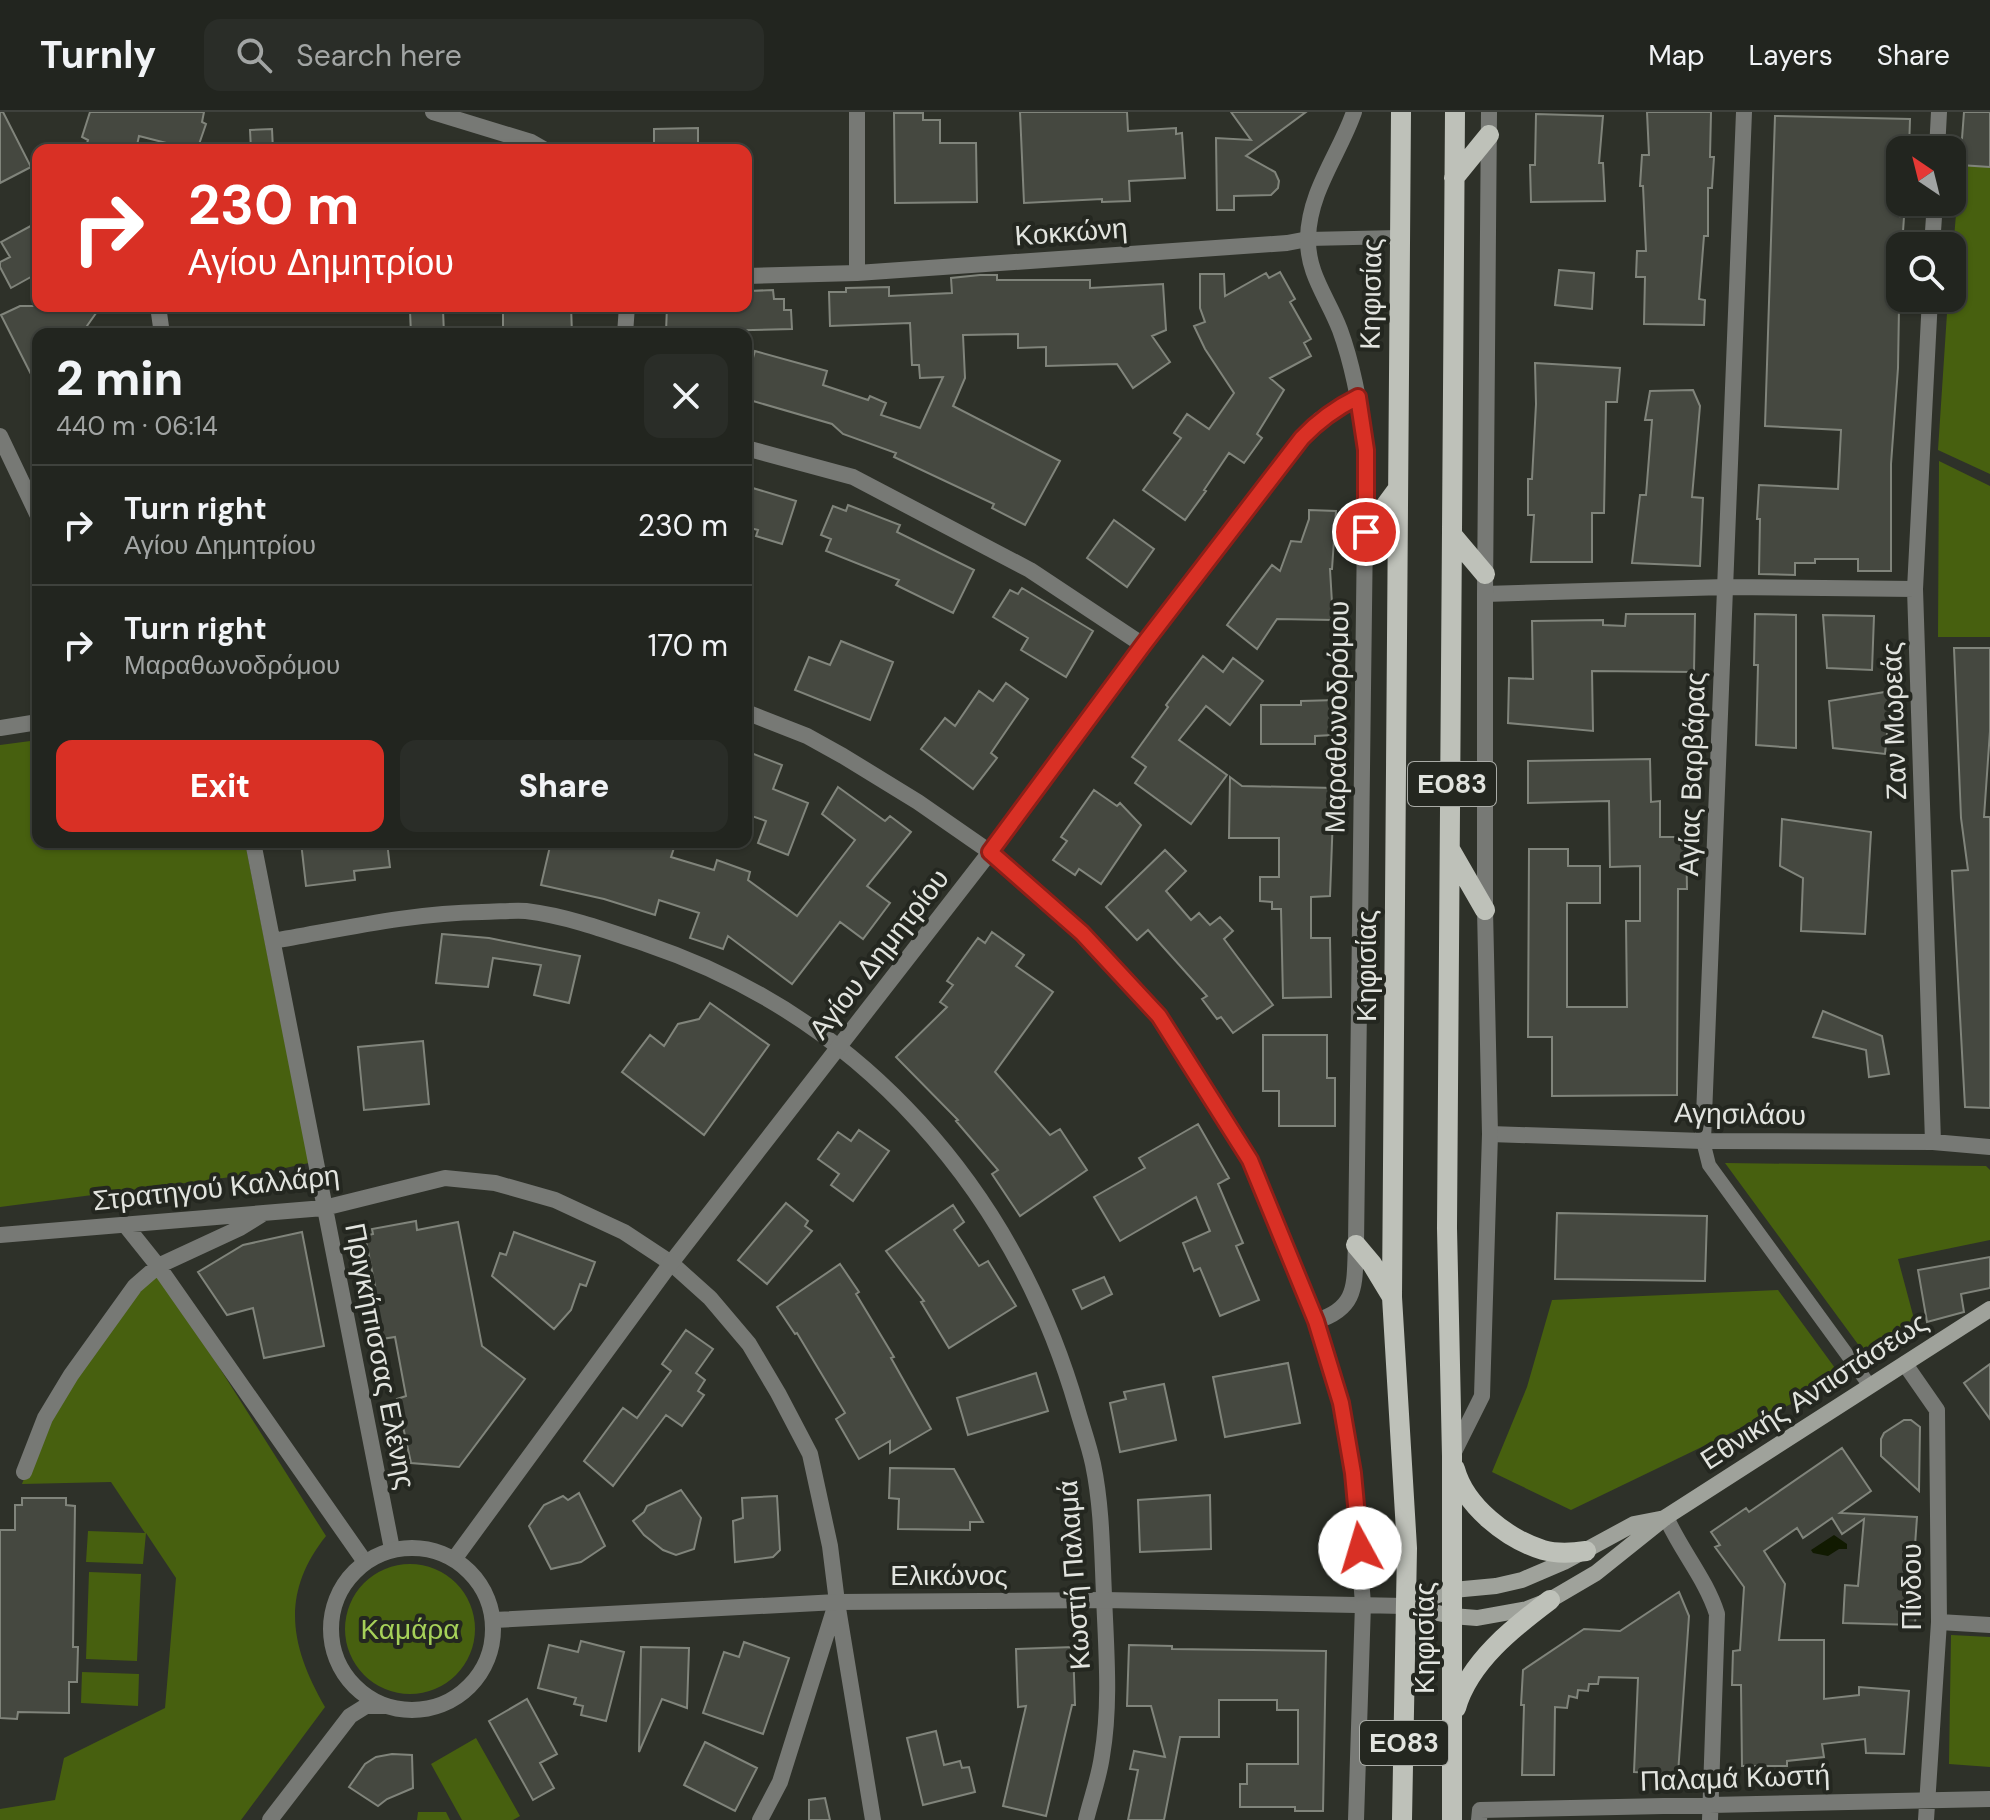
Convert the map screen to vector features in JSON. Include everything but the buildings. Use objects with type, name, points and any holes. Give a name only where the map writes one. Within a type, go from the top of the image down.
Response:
[{"type":"main road","name":"Κηφισίας","points":[[1401,112],[1392,1297],[1407,1548],[1402,1820]]},
{"type":"main road","name":"Κηφισίας","points":[[1452,1820],[1452,1456],[1447,1228],[1455,112]]},
{"type":"main road","points":[[1454,178],[1489,135]]},
{"type":"main road","points":[[1366,532],[1397,490]]},
{"type":"main road","points":[[1453,536],[1485,584]]},
{"type":"main road","points":[[1451,851],[1485,910]]},
{"type":"main road","points":[[1356,1245],[1392,1297]]},
{"type":"main road","name":"Εθνικής Αντιστάσεως","points":[[1405,1606],[1477,1618],[1502,1615],[1550,1600],[1596,1573],[1666,1517],[1990,1309]]},
{"type":"main road","points":[[1452,1456],[1457,1478],[1469,1498],[1505,1530],[1545,1551],[1586,1551]]},
{"type":"main road","name":"Εθνικής Αντιστάσεως","points":[[1405,1606],[1453,1590],[1522,1580],[1586,1551],[1634,1524],[1666,1517]]},
{"type":"main road","points":[[1452,1723],[1466,1683],[1477,1668],[1509,1634],[1550,1600]]},
{"type":"street","points":[[433,112],[534,144]]},
{"type":"street","points":[[857,112],[857,273]]},
{"type":"street","name":"Μαραθωνοδρόμου","points":[[1316,1321],[1331,1317],[1350,1300],[1354,1290],[1366,450],[1358,397],[1340,329],[1313,276],[1308,239],[1322,181],[1354,112]]},
{"type":"street","name":"Κηφισίας","points":[[1452,1456],[1482,1396],[1490,1134],[1485,910],[1489,112]]},
{"type":"street","name":"Αγίας Βαρβάρας","points":[[1744,112],[1703,1141],[1709,1165],[1870,1386]]},
{"type":"street","points":[[1938,136],[1939,112]]},
{"type":"street","name":"Κοκκώνη","points":[[752,276],[857,273],[1287,243],[1308,239],[1399,237]]},
{"type":"street","name":"Ζαν Μωρεάς","points":[[1929,312],[1915,589],[1933,1142]]},
{"type":"street","name":"Αγίου Δημητρίου","points":[[455,1558],[671,1263],[990,852],[1302,438],[1319,420],[1358,397]]},
{"type":"street","points":[[0,436],[32,503]]},
{"type":"street","points":[[752,450],[853,477],[1030,570],[1143,645]]},
{"type":"street","points":[[1485,584],[1915,589]]},
{"type":"street","points":[[752,714],[807,736],[918,802],[990,852],[1082,933],[1159,1016],[1250,1160],[1316,1321],[1341,1403],[1346,1431],[1357,1518],[1363,1604],[1356,1820]]},
{"type":"street","points":[[0,728],[32,723]]},
{"type":"street","name":"Πριγκήπισσας Ελένης","points":[[254,848],[392,1549]]},
{"type":"street","name":"Κωστή Παλαμά","points":[[273,941],[391,919],[448,912],[526,911],[603,929],[728,976],[790,1012],[840,1046],[883,1083],[932,1135],[972,1187],[1009,1244],[1045,1314],[1093,1463],[1100,1516],[1108,1690],[1102,1757],[1086,1820]]},
{"type":"street","name":"Αγησιλάου","points":[[1490,1134],[1703,1141],[1933,1142],[1990,1147]]},
{"type":"street","name":"Στρατηγού Καλλάρη","points":[[0,1235],[324,1208],[445,1178],[495,1183],[555,1200],[624,1232],[671,1263],[710,1298],[749,1344],[810,1454],[830,1546],[873,1820]]},
{"type":"street","points":[[24,1472],[45,1418],[71,1375],[135,1286],[158,1266],[240,1228],[262,1214]]},
{"type":"street","points":[[126,1226],[158,1266],[365,1562]]},
{"type":"street","name":"Πίνδου","points":[[1905,1364],[1937,1410],[1939,1622],[1926,1820]]},
{"type":"street","points":[[1666,1517],[1678,1543],[1710,1593],[1717,1614],[1710,1813]]},
{"type":"street","points":[[270,1820],[350,1716],[366,1706],[405,1710],[445,1704],[463,1693],[488,1660],[494,1620],[488,1596],[474,1575],[455,1558],[435,1550],[414,1547],[392,1549],[365,1562],[350,1575],[339,1591],[331,1620],[333,1649],[340,1667],[352,1684],[367,1697],[385,1706]]},
{"type":"street","name":"Ελικώνος","points":[[494,1620],[837,1602],[1104,1600],[1405,1606]]},
{"type":"street","points":[[760,1820],[780,1782],[837,1602]]},
{"type":"street","points":[[1939,1622],[1990,1625]]},
{"type":"street","name":"Παλαμά Κωστή","points":[[1480,1815],[1710,1813],[1928,1798],[1990,1799]]},
{"type":"green space","points":[[1966,165],[1990,167],[1990,474],[1938,450],[1947,312],[1966,312],[1966,232],[1955,232],[1956,216],[1966,216]]},
{"type":"green space","points":[[1939,461],[1990,486],[1990,637],[1938,637]]},
{"type":"green space","points":[[32,741],[32,848],[246,848],[309,1163],[261,1173],[0,1207],[0,745]]},
{"type":"green space","points":[[1725,1163],[1986,1166],[1990,1170],[1990,1240],[1898,1259],[1917,1330],[1871,1362]]},
{"type":"green space","points":[[157,1269],[326,1536],[311,1557],[302,1579],[295,1620],[304,1663],[325,1707],[241,1820],[0,1820],[0,1809],[55,1800],[64,1758],[165,1708],[176,1578],[146,1533],[143,1564],[86,1562],[88,1531],[145,1533],[111,1482],[22,1484],[46,1420],[74,1375]]},
{"type":"green space","points":[[1778,1290],[1843,1379],[1571,1510],[1492,1472],[1527,1387],[1552,1300]]},
{"type":"green space","name":"Καμάρα","points":[[410,1564],[435,1568],[456,1583],[471,1604],[475,1629],[471,1654],[456,1675],[435,1690],[410,1694],[385,1690],[364,1675],[349,1654],[345,1629],[349,1604],[364,1583],[385,1568]]},
{"type":"green space","points":[[89,1572],[141,1574],[137,1661],[86,1659]]},
{"type":"green space","points":[[1951,1635],[1990,1637],[1990,1767],[1949,1764]]},
{"type":"green space","points":[[82,1672],[139,1674],[138,1706],[81,1703]]},
{"type":"green space","points":[[476,1738],[520,1816],[513,1820],[462,1820],[431,1764]]},
{"type":"green space","points":[[418,1812],[446,1812],[450,1820],[417,1820]]},
{"type":"shaded area","points":[[1834,1535],[1847,1544],[1847,1549],[1839,1549],[1828,1556],[1813,1553],[1811,1550]]},
{"type":"route","points":[[1360,1548],[1353,1473],[1341,1403],[1316,1321],[1250,1160],[1159,1016],[1082,933],[990,852],[1302,438],[1319,420],[1358,397],[1366,450],[1366,532]]}]
